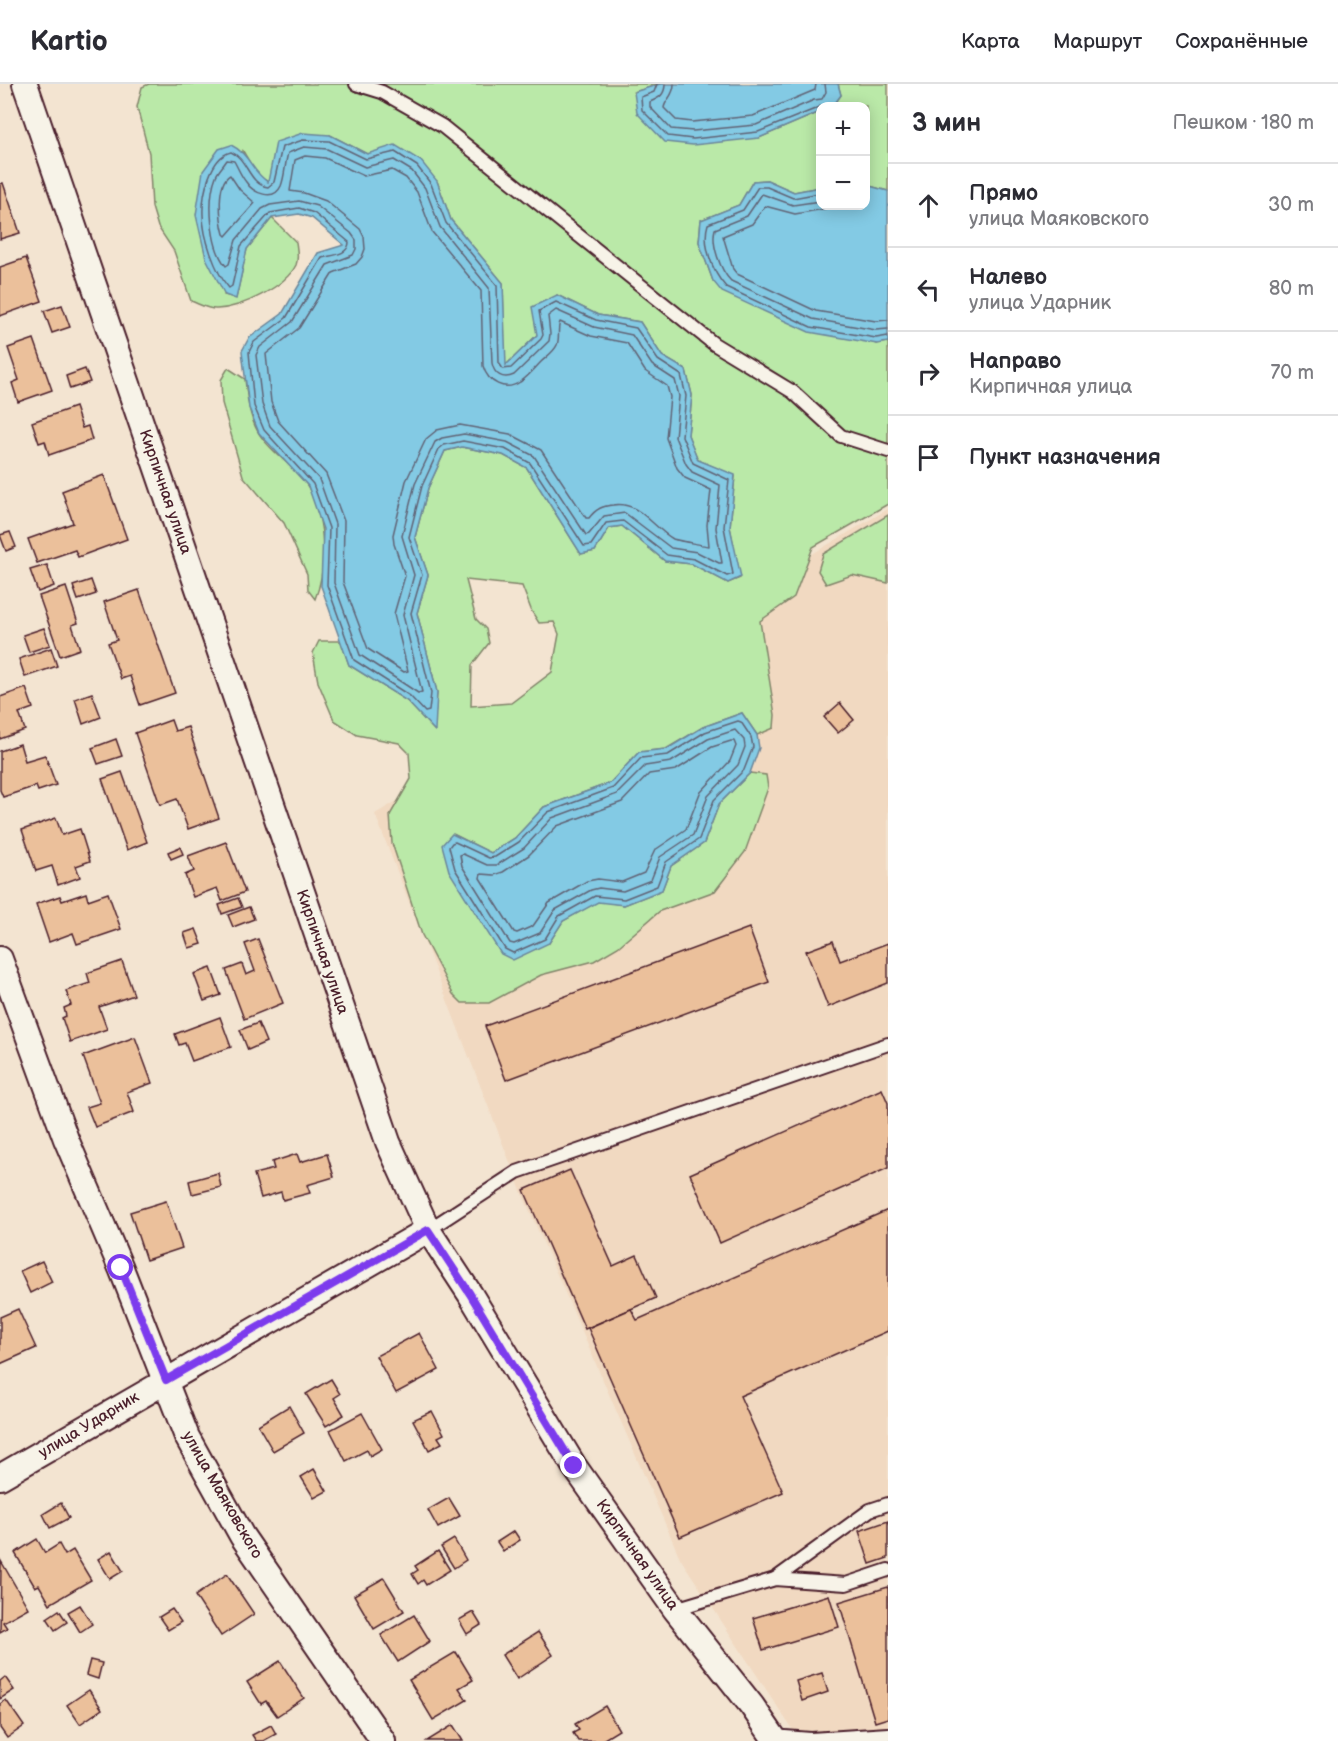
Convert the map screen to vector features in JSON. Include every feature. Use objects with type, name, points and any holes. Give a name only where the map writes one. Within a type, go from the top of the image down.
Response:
[{"type":"street","name":"Кирпичная улица","points":[[25,84],[387,1142],[428,1230],[470,1294],[574,1466],[675,1609],[752,1706],[774,1738]]},
{"type":"street","name":"улица Маяковского","points":[[0,959],[66,1139],[166,1380],[187,1437],[242,1536],[382,1741]]},
{"type":"street","name":"улица Ударник","points":[[0,1477],[428,1230]]},
{"type":"lane","points":[[356,84],[382,92],[442,126],[714,344],[793,392],[841,436],[888,451]]},
{"type":"lane","points":[[428,1230],[518,1172],[888,1044]]},
{"type":"lane","points":[[675,1609],[775,1579],[870,1510],[888,1504]]},
{"type":"lane","points":[[775,1579],[846,1584],[888,1569]]},
{"type":"lane","points":[[774,1738],[811,1739],[888,1734]]},
{"type":"shaded area","points":[[888,509],[888,1741],[800,1741],[680,1558],[521,1191],[375,814]]},
{"type":"green space","points":[[149,84],[660,84],[634,92],[759,138],[816,114],[816,188],[794,192],[767,180],[753,181],[739,205],[701,220],[699,242],[713,281],[876,344],[888,342],[888,504],[813,547],[794,597],[760,621],[775,715],[774,728],[757,735],[742,713],[703,727],[666,749],[639,752],[610,783],[544,807],[515,838],[491,853],[453,834],[549,943],[563,921],[598,901],[624,905],[662,890],[671,866],[704,843],[719,804],[750,773],[766,775],[768,788],[745,852],[715,891],[660,911],[618,947],[594,961],[541,975],[489,1003],[462,1003],[453,994],[422,935],[392,843],[390,815],[411,779],[409,753],[399,743],[357,735],[334,720],[318,682],[313,653],[319,641],[341,641],[349,665],[407,701],[434,730],[437,692],[417,613],[428,575],[415,537],[428,488],[445,451],[462,447],[503,455],[527,468],[581,554],[595,551],[609,528],[622,526],[665,561],[692,564],[728,583],[740,578],[730,527],[735,476],[698,460],[688,435],[692,395],[686,370],[662,356],[640,322],[598,315],[557,295],[537,335],[505,366],[503,283],[451,220],[437,181],[367,154],[330,135],[268,182],[257,175],[243,151],[224,295],[236,298],[247,249],[272,218],[296,242],[297,262],[290,273],[261,295],[238,305],[214,309],[191,301],[174,251],[158,227],[152,207],[149,153],[137,107],[142,87]],"holes":[[[466,580],[522,586],[539,623],[554,622],[559,634],[552,672],[511,703],[471,706],[472,665],[489,643],[486,629],[476,619]]]},
{"type":"green space","points":[[838,84],[888,84],[888,191],[870,186],[870,102],[836,102],[841,95]]},
{"type":"green space","points":[[228,368],[245,379],[250,413],[263,440],[297,472],[314,499],[323,542],[322,572],[315,599],[308,590],[307,574],[284,523],[243,476],[222,403],[221,380]]},
{"type":"green space","points":[[888,515],[888,583],[852,575],[826,584],[818,571],[823,554]]},
{"type":"water","points":[[660,84],[838,84],[841,95],[836,102],[816,102],[816,114],[759,138],[693,145],[665,142],[637,113],[634,92]]},
{"type":"water","points":[[303,133],[330,135],[367,154],[395,145],[421,161],[437,181],[451,220],[503,283],[506,365],[537,335],[532,307],[557,295],[598,315],[640,322],[662,356],[686,370],[692,395],[688,435],[698,460],[735,475],[730,527],[741,577],[728,583],[692,564],[665,561],[622,526],[609,528],[595,551],[581,554],[527,468],[503,455],[462,447],[445,451],[428,488],[415,537],[428,575],[417,613],[437,692],[435,731],[407,701],[349,665],[321,586],[323,529],[308,486],[259,433],[249,408],[242,351],[249,338],[282,314],[318,253],[344,245],[312,218],[299,214],[272,218],[247,249],[236,299],[225,295],[206,258],[196,215],[203,171],[219,149],[231,145],[237,149],[268,182],[276,142]]},
{"type":"water","points":[[767,180],[794,192],[816,188],[816,210],[870,210],[870,186],[888,191],[888,342],[877,344],[809,332],[722,292],[713,281],[699,242],[701,220],[739,205],[753,181]]},
{"type":"water","points":[[742,713],[757,735],[759,748],[750,773],[719,804],[704,843],[671,866],[662,890],[624,905],[598,902],[563,921],[549,943],[513,960],[501,954],[449,871],[442,845],[452,834],[491,853],[515,838],[544,807],[610,783],[639,752],[667,749],[703,727]]},
{"type":"building","points":[[3,183],[20,233],[0,239],[0,184]]},
{"type":"building","points":[[26,258],[42,301],[0,316],[0,267]]},
{"type":"building","points":[[62,305],[70,327],[52,333],[44,311]]},
{"type":"building","points":[[34,339],[52,390],[18,402],[12,383],[19,380],[8,348]]},
{"type":"building","points":[[85,369],[90,382],[70,389],[66,376]]},
{"type":"building","points":[[75,407],[82,428],[88,426],[92,440],[49,455],[45,441],[39,443],[32,422]]},
{"type":"building","points":[[104,475],[127,539],[78,557],[75,550],[37,563],[28,539],[73,523],[62,491]]},
{"type":"building","points":[[10,532],[16,547],[6,551],[0,535]]},
{"type":"building","points":[[47,565],[54,586],[38,592],[30,570]]},
{"type":"building","points":[[91,580],[96,594],[78,600],[73,586]]},
{"type":"building","points":[[66,587],[78,623],[72,625],[80,649],[60,656],[39,596]]},
{"type":"building","points":[[139,590],[175,693],[140,705],[130,676],[121,679],[108,643],[117,640],[104,602]]},
{"type":"building","points":[[44,628],[50,645],[29,652],[23,635]]},
{"type":"building","points":[[51,648],[57,666],[25,677],[19,659]]},
{"type":"building","points":[[26,688],[33,708],[19,713],[25,730],[0,739],[0,697]]},
{"type":"building","points":[[92,693],[101,717],[83,724],[75,699]]},
{"type":"building","points":[[840,703],[854,720],[838,733],[824,717]]},
{"type":"building","points":[[171,720],[175,731],[188,727],[219,818],[188,829],[177,799],[160,805],[135,733]]},
{"type":"building","points":[[116,739],[122,756],[98,764],[92,748]]},
{"type":"building","points":[[20,744],[25,761],[45,755],[56,785],[38,791],[36,786],[3,797],[0,790],[0,751]]},
{"type":"building","points":[[122,772],[147,842],[127,850],[102,779]]},
{"type":"building","points":[[56,818],[62,835],[80,829],[90,861],[76,866],[80,877],[58,885],[52,866],[36,871],[22,830]]},
{"type":"building","points":[[226,842],[245,892],[222,901],[217,888],[193,897],[185,875],[194,871],[188,856]]},
{"type":"building","points":[[180,847],[183,854],[171,859],[168,852]]},
{"type":"building","points":[[86,893],[88,900],[108,893],[121,929],[77,944],[73,933],[49,942],[36,904],[60,896],[62,901]]},
{"type":"building","points":[[238,898],[242,907],[222,914],[219,905]]},
{"type":"building","points":[[249,907],[254,919],[233,927],[228,915]]},
{"type":"building","points":[[749,928],[769,982],[506,1080],[485,1026]]},
{"type":"building","points":[[196,929],[202,944],[189,948],[184,933]]},
{"type":"building","points":[[258,939],[283,1003],[244,1019],[226,970],[242,964],[246,975],[255,971],[245,944]]},
{"type":"building","points":[[833,941],[840,961],[888,943],[888,983],[828,1007],[806,951]]},
{"type":"building","points":[[122,961],[134,995],[99,1007],[107,1029],[70,1042],[62,1018],[66,1016],[64,1008],[71,1005],[66,991],[90,983],[87,973]]},
{"type":"building","points":[[211,968],[221,995],[204,1001],[194,974]]},
{"type":"building","points":[[220,1017],[231,1047],[192,1061],[185,1043],[179,1045],[175,1034]]},
{"type":"building","points":[[258,1023],[266,1042],[248,1050],[240,1030]]},
{"type":"building","points":[[135,1037],[152,1083],[127,1092],[134,1112],[95,1127],[87,1107],[100,1103],[83,1056]]},
{"type":"building","points":[[882,1089],[888,1103],[888,1168],[720,1243],[690,1174]]},
{"type":"building","points":[[297,1154],[300,1162],[327,1154],[334,1177],[307,1185],[310,1193],[283,1200],[281,1192],[261,1198],[254,1174],[274,1169],[272,1162]]},
{"type":"building","points":[[570,1170],[613,1266],[637,1255],[656,1298],[585,1329],[524,1190]]},
{"type":"building","points":[[218,1173],[221,1187],[192,1194],[189,1181]]},
{"type":"building","points":[[166,1201],[182,1248],[146,1260],[130,1212]]},
{"type":"building","points":[[888,1210],[888,1331],[740,1396],[783,1492],[680,1537],[588,1328],[631,1309],[637,1320]]},
{"type":"building","points":[[42,1261],[52,1282],[30,1293],[20,1271]]},
{"type":"building","points":[[18,1309],[36,1348],[0,1364],[0,1317]]},
{"type":"building","points":[[419,1333],[439,1370],[396,1393],[376,1356]]},
{"type":"building","points":[[331,1379],[340,1394],[334,1398],[344,1415],[326,1426],[306,1394]]},
{"type":"building","points":[[289,1406],[304,1433],[273,1451],[258,1425]]},
{"type":"building","points":[[432,1411],[444,1434],[438,1437],[442,1443],[429,1450],[413,1420]]},
{"type":"building","points":[[362,1413],[382,1449],[370,1456],[367,1450],[346,1461],[330,1430]]},
{"type":"building","points":[[314,1469],[327,1491],[314,1498],[301,1477]]},
{"type":"building","points":[[449,1498],[460,1516],[438,1528],[428,1510]]},
{"type":"building","points":[[61,1503],[69,1518],[50,1528],[43,1514]]},
{"type":"building","points":[[888,1521],[888,1558],[870,1564],[859,1531]]},
{"type":"building","points":[[514,1531],[520,1540],[503,1551],[497,1542]]},
{"type":"building","points":[[37,1539],[45,1553],[59,1544],[65,1555],[73,1550],[91,1580],[50,1604],[39,1585],[35,1587],[15,1553]]},
{"type":"building","points":[[454,1539],[466,1560],[454,1568],[441,1547]]},
{"type":"building","points":[[111,1551],[123,1571],[110,1579],[98,1559]]},
{"type":"building","points":[[438,1551],[450,1570],[426,1585],[423,1580],[418,1584],[412,1574],[418,1570],[415,1566]]},
{"type":"building","points":[[1,1561],[28,1608],[3,1622],[7,1628],[0,1632]]},
{"type":"building","points":[[227,1574],[254,1614],[221,1636],[195,1596]]},
{"type":"building","points":[[384,1578],[404,1611],[374,1629],[354,1595]]},
{"type":"building","points":[[888,1587],[888,1718],[875,1722],[839,1602]]},
{"type":"building","points":[[829,1595],[839,1627],[763,1650],[753,1618]]},
{"type":"building","points":[[80,1605],[92,1624],[80,1632],[68,1612]]},
{"type":"building","points":[[172,1609],[181,1622],[168,1630],[159,1617]]},
{"type":"building","points":[[59,1610],[67,1622],[55,1630],[47,1618]]},
{"type":"building","points":[[473,1612],[481,1625],[467,1634],[459,1620]]},
{"type":"building","points":[[414,1615],[430,1641],[398,1662],[381,1635]]},
{"type":"building","points":[[538,1632],[553,1655],[517,1679],[502,1655]]},
{"type":"building","points":[[456,1652],[473,1680],[459,1688],[467,1700],[433,1720],[409,1680]]},
{"type":"building","points":[[90,1660],[102,1663],[98,1679],[86,1675]]},
{"type":"building","points":[[280,1661],[304,1698],[277,1716],[266,1701],[261,1704],[247,1682]]},
{"type":"building","points":[[822,1673],[828,1692],[802,1701],[796,1681]]},
{"type":"building","points":[[5,1677],[14,1690],[0,1699],[0,1681]]},
{"type":"building","points":[[89,1690],[102,1709],[80,1724],[67,1705]]},
{"type":"building","points":[[6,1700],[24,1726],[7,1738],[0,1728],[0,1704]]},
{"type":"building","points":[[605,1706],[619,1730],[601,1741],[578,1741],[573,1733],[579,1730],[575,1724]]},
{"type":"building","points":[[271,1725],[276,1734],[263,1741],[256,1741],[252,1735]]},
{"type":"building","points":[[453,1725],[463,1741],[427,1741]]},
{"type":"route","points":[[121,1268],[166,1380],[428,1230],[470,1294],[574,1466]]}]
